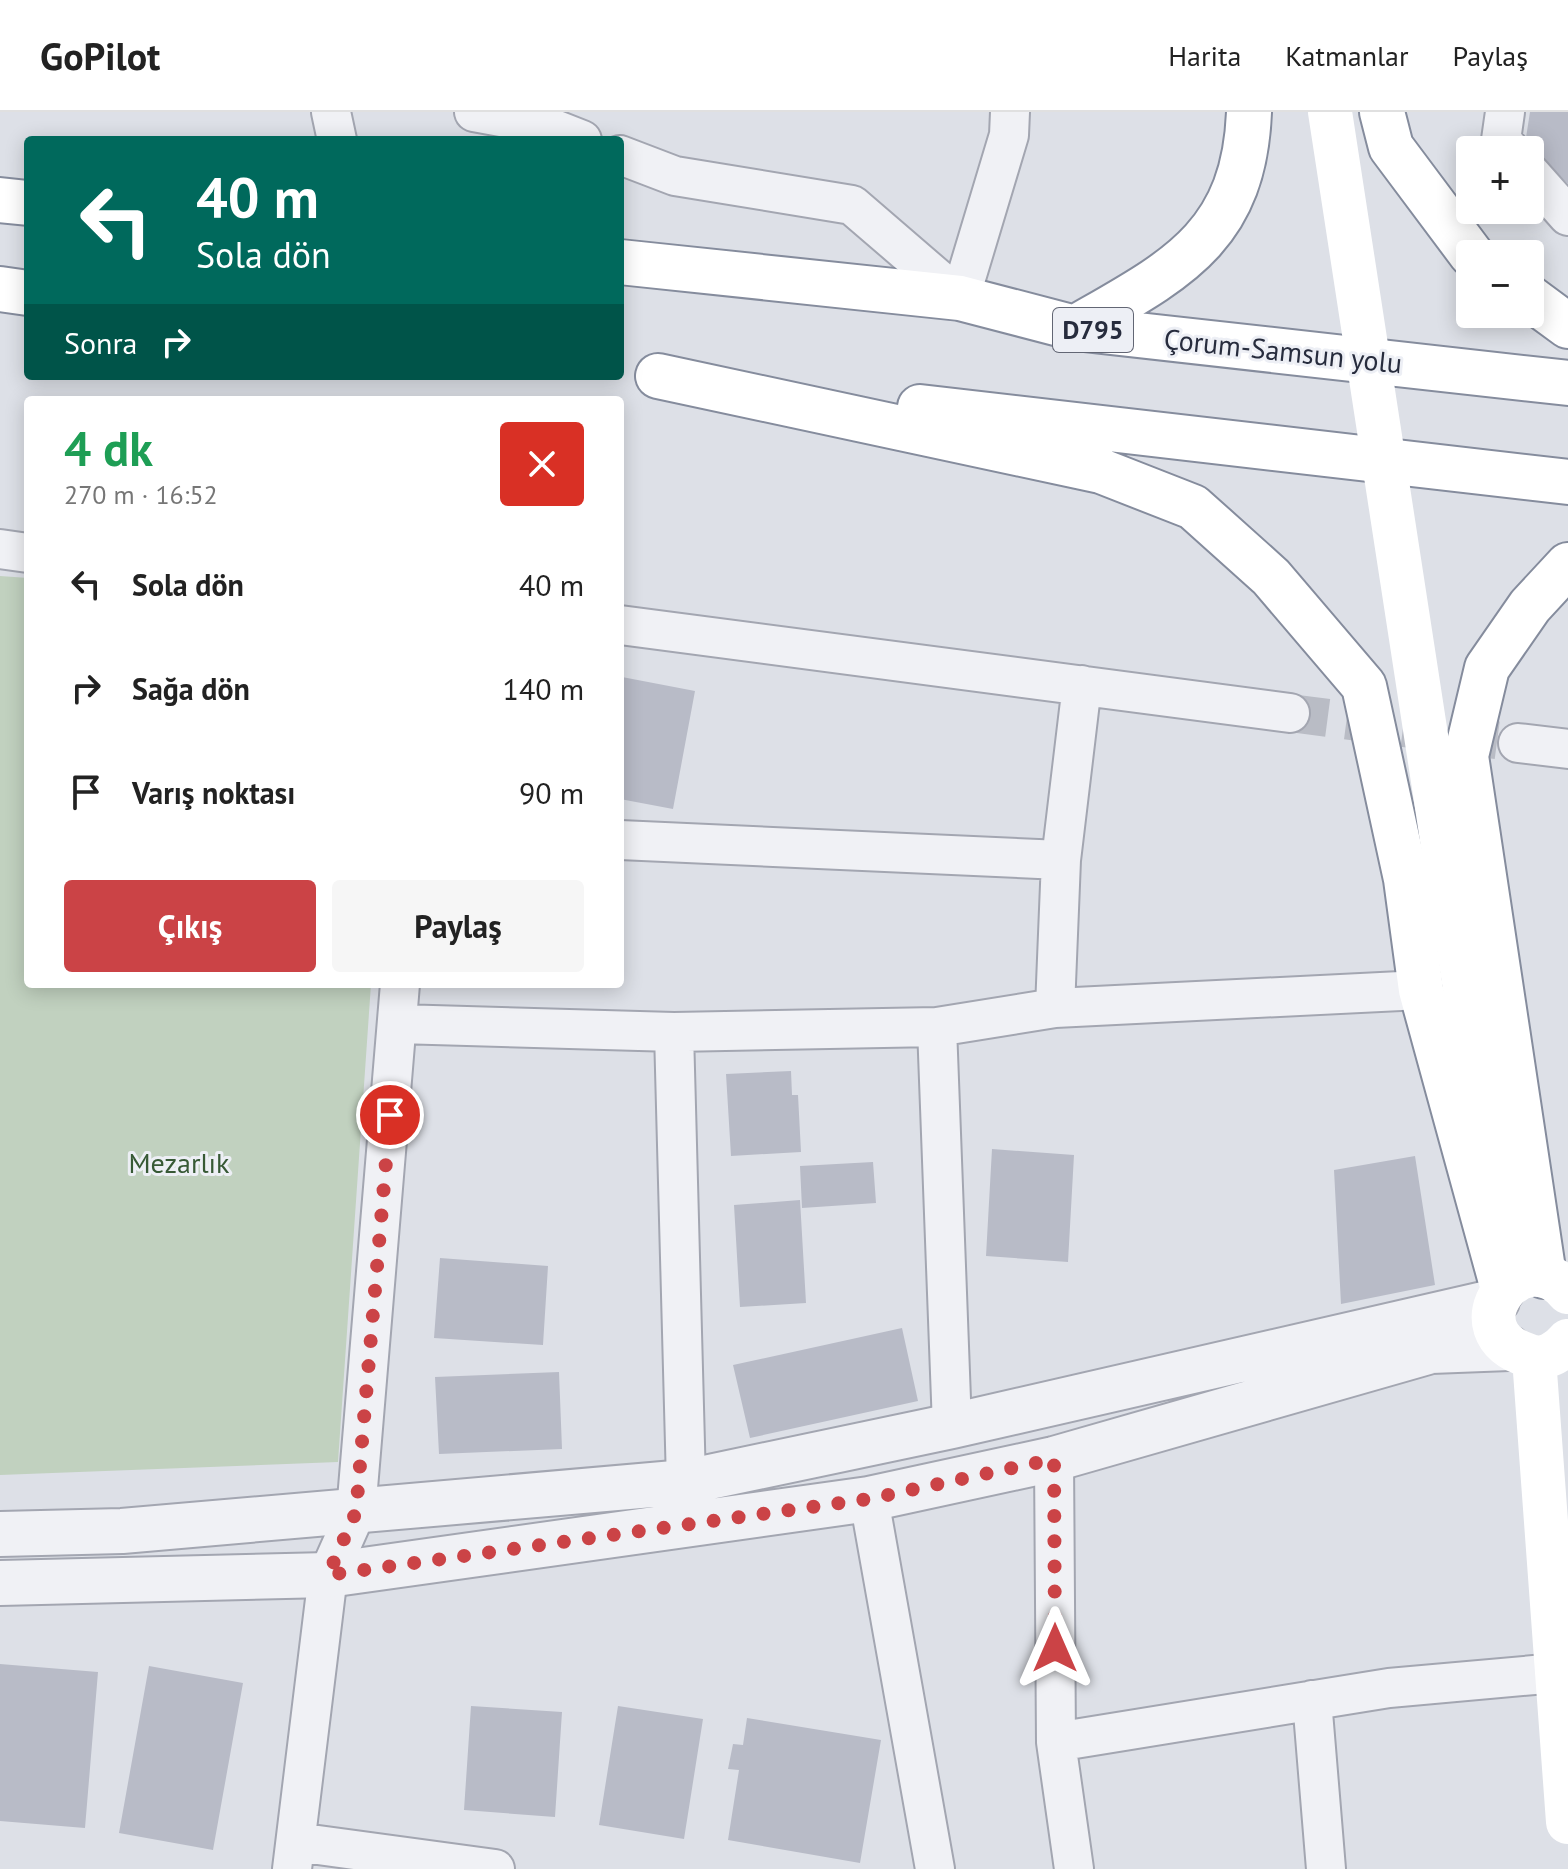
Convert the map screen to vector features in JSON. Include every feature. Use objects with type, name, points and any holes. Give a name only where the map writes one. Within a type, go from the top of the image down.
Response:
[{"type":"main road","points":[[1075,328],[1169,274],[1205,241],[1231,201],[1240,175],[1249,112]]},
{"type":"main road","points":[[1330,112],[1482,1099],[1537,1285]]},
{"type":"main road","points":[[1382,112],[1391,147],[1461,240]]},
{"type":"main road","points":[[0,200],[24,203]]},
{"type":"main road","name":"Çorum-Samsun yolu","points":[[624,262],[960,298],[1075,328],[1568,383]]},
{"type":"main road","points":[[0,289],[24,292]]},
{"type":"main road","points":[[1544,308],[1568,326]]},
{"type":"main road","points":[[639,374],[1101,471],[1193,507],[1271,577],[1364,686],[1406,879],[1421,990],[1537,1285]]},
{"type":"main road","points":[[639,374],[1568,482]]},
{"type":"main road","points":[[1568,565],[1530,606],[1487,668],[1466,756],[1537,1285],[1496,1332],[1548,1348],[1557,1673],[1568,1822]]},
{"type":"street","points":[[331,112],[336,136]]},
{"type":"street","points":[[474,112],[546,119],[575,136]]},
{"type":"street","points":[[624,157],[675,176],[852,205],[960,298],[1009,135],[1010,112]]},
{"type":"street","points":[[1502,136],[1505,112]]},
{"type":"street","points":[[1544,189],[1568,216]]},
{"type":"street","points":[[0,549],[24,552]]},
{"type":"street","points":[[624,626],[1290,713]]},
{"type":"street","points":[[1055,1008],[1061,860],[1082,685]]},
{"type":"street","points":[[1518,743],[1568,749]]},
{"type":"street","points":[[624,840],[1061,860]]},
{"type":"street","points":[[400,988],[356,1512],[328,1575],[294,1856],[495,1869]]},
{"type":"street","points":[[398,1024],[674,1032],[937,1027],[1055,1008],[1421,990]]},
{"type":"street","points":[[937,1027],[952,1426]]},
{"type":"street","points":[[674,1032],[686,1482]]},
{"type":"street","points":[[0,1534],[122,1531],[686,1482],[952,1426],[1537,1285]]},
{"type":"street","points":[[0,1583],[328,1575],[869,1499],[1054,1459],[1431,1351],[1548,1348]]},
{"type":"street","points":[[1054,1459],[1056,1742],[1074,1869]]},
{"type":"street","points":[[869,1499],[935,1869]]},
{"type":"street","points":[[1056,1742],[1389,1688],[1557,1673]]},
{"type":"street","points":[[1312,1700],[1326,1869]]},
{"type":"green space","name":"Mezarlık","points":[[0,576],[24,578],[24,988],[371,988],[338,1462],[0,1475]]},
{"type":"building","points":[[1530,112],[1568,112],[1568,184],[1544,162],[1544,136],[1526,136]]},
{"type":"building","points":[[624,677],[695,691],[673,809],[624,800]]},
{"type":"building","points":[[791,1071],[792,1095],[798,1095],[801,1152],[731,1156],[726,1074]]},
{"type":"building","points":[[992,1149],[1074,1155],[1068,1262],[986,1256]]},
{"type":"building","points":[[1415,1156],[1435,1285],[1341,1304],[1334,1170]]},
{"type":"building","points":[[873,1162],[876,1203],[802,1208],[800,1166]]},
{"type":"building","points":[[800,1200],[806,1303],[740,1307],[734,1205]]},
{"type":"building","points":[[440,1258],[548,1266],[543,1345],[434,1338]]},
{"type":"building","points":[[902,1328],[918,1401],[750,1438],[733,1365]]},
{"type":"building","points":[[559,1372],[562,1449],[439,1454],[435,1377]]},
{"type":"building","points":[[0,1664],[98,1672],[85,1828],[0,1821]]},
{"type":"building","points":[[149,1666],[243,1683],[213,1850],[119,1833]]},
{"type":"building","points":[[471,1706],[562,1712],[555,1817],[464,1810]]},
{"type":"building","points":[[618,1706],[703,1719],[684,1839],[599,1825]]},
{"type":"building","points":[[747,1718],[881,1740],[860,1863],[728,1840],[739,1770],[728,1769],[733,1744],[743,1745]]},
{"type":"tunnel","points":[[1290,713],[1518,743]]},
{"type":"route","points":[[390,1115],[356,1512],[328,1575],[869,1499],[1054,1459],[1055,1648]]}]
